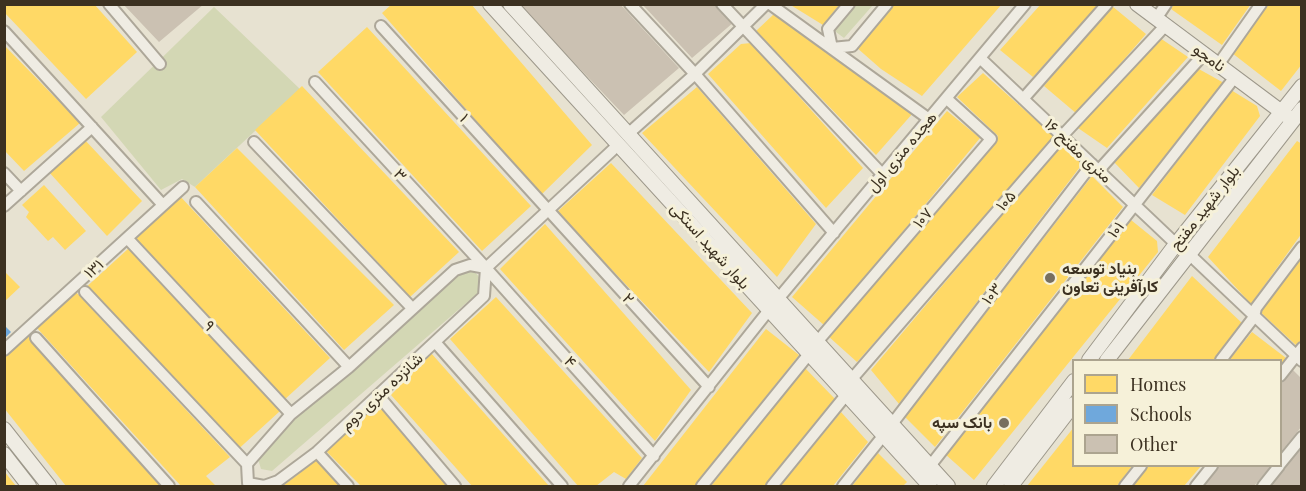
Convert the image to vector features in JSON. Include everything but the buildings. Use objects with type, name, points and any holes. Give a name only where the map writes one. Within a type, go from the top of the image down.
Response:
[{"type":"main road","name":"بلوار شهید استکی","points":[[490,4],[846,394],[887,430]]},
{"type":"main road","name":"بلوار شهید استکی","points":[[510,4],[818,342],[851,380],[924,479],[948,486]]},
{"type":"main road","name":"نامجو","points":[[1137,4],[1297,124]]},
{"type":"main road","points":[[560,81],[571,71]]},
{"type":"main road","name":"بلوار شهید مفتح","points":[[1090,359],[1176,244],[1302,86]]},
{"type":"main road","name":"بلوار شهید مفتح","points":[[1108,359],[1188,254],[1297,124],[1302,109]]},
{"type":"main road","points":[[994,486],[1072,384]]},
{"type":"main road","points":[[1011,486],[1072,407]]},
{"type":"main road","points":[[4,429],[49,486]]},
{"type":"main road","points":[[4,454],[29,486]]},
{"type":"street","points":[[109,4],[160,64]]},
{"type":"street","points":[[630,4],[695,74],[834,233]]},
{"type":"street","points":[[722,4],[882,174]]},
{"type":"street","points":[[628,134],[695,74],[766,4]]},
{"type":"street","points":[[770,4],[929,119]]},
{"type":"street","points":[[832,48],[828,29],[849,4]]},
{"type":"street","points":[[832,48],[852,46],[887,4]]},
{"type":"street","name":"هجده متری اول","points":[[778,299],[1025,4]]},
{"type":"street","points":[[1023,99],[1107,4]]},
{"type":"street","points":[[1161,22],[1167,4]]},
{"type":"street","points":[[1218,65],[1261,4]]},
{"type":"street","name":"۱۰۵","points":[[851,380],[1161,22]]},
{"type":"street","name":"۱","points":[[381,26],[547,211]]},
{"type":"street","points":[[4,31],[163,205]]},
{"type":"street","name":"۱۰۳","points":[[843,486],[1095,167],[1204,54]]},
{"type":"street","name":"۱۶ متری مفتح","points":[[981,58],[1176,244]]},
{"type":"street","name":"۱۰۱","points":[[924,479],[1235,77]]},
{"type":"street","name":"۳","points":[[315,82],[486,268]]},
{"type":"street","name":"۱۰۷","points":[[818,342],[991,139],[947,99]]},
{"type":"street","points":[[4,206],[47,170],[92,126]]},
{"type":"street","points":[[254,142],[412,308]]},
{"type":"street","points":[[85,292],[247,464],[291,414],[349,367],[455,270],[470,265],[486,268],[618,145]]},
{"type":"street","points":[[4,173],[21,191]]},
{"type":"street","name":"۱۳۱","points":[[4,350],[183,187]]},
{"type":"street","points":[[196,202],[349,367]]},
{"type":"street","name":"۲","points":[[547,211],[709,387]]},
{"type":"street","name":"۹","points":[[128,238],[291,414]]},
{"type":"street","points":[[1222,359],[1254,317],[1256,308],[1302,247]]},
{"type":"street","points":[[1188,254],[1254,317],[1300,355],[1282,375]]},
{"type":"street","name":"شانزده متری دوم","points":[[247,464],[246,485],[265,486],[278,481],[317,452],[484,296],[486,268]]},
{"type":"street","name":"۴","points":[[486,268],[654,456]]},
{"type":"street","points":[[629,486],[769,310]]},
{"type":"street","points":[[36,338],[169,486]]},
{"type":"street","points":[[435,342],[562,486]]},
{"type":"street","points":[[702,486],[809,354]]},
{"type":"street","points":[[772,486],[846,394]]},
{"type":"street","points":[[378,395],[455,486]]},
{"type":"street","points":[[1282,462],[1302,437]]},
{"type":"street","points":[[317,452],[348,486]]},
{"type":"street","points":[[1125,486],[1139,467]]},
{"type":"street","points":[[1196,486],[1210,467]]},
{"type":"street","points":[[1263,486],[1278,467]]},
{"type":"green space","points":[[853,5],[873,5],[844,38],[832,29]]},
{"type":"green space","points":[[214,7],[300,89],[195,187],[182,179],[161,190],[101,117]]},
{"type":"green space","points":[[465,267],[473,270],[481,279],[479,292],[272,471],[261,469],[255,449]]},
{"type":"place","name":"بنیاد توسعه کارآفرینی تعاون","points":[[1050,278]]},
{"type":"place","name":"بانک سپه","points":[[1004,423]]}]
